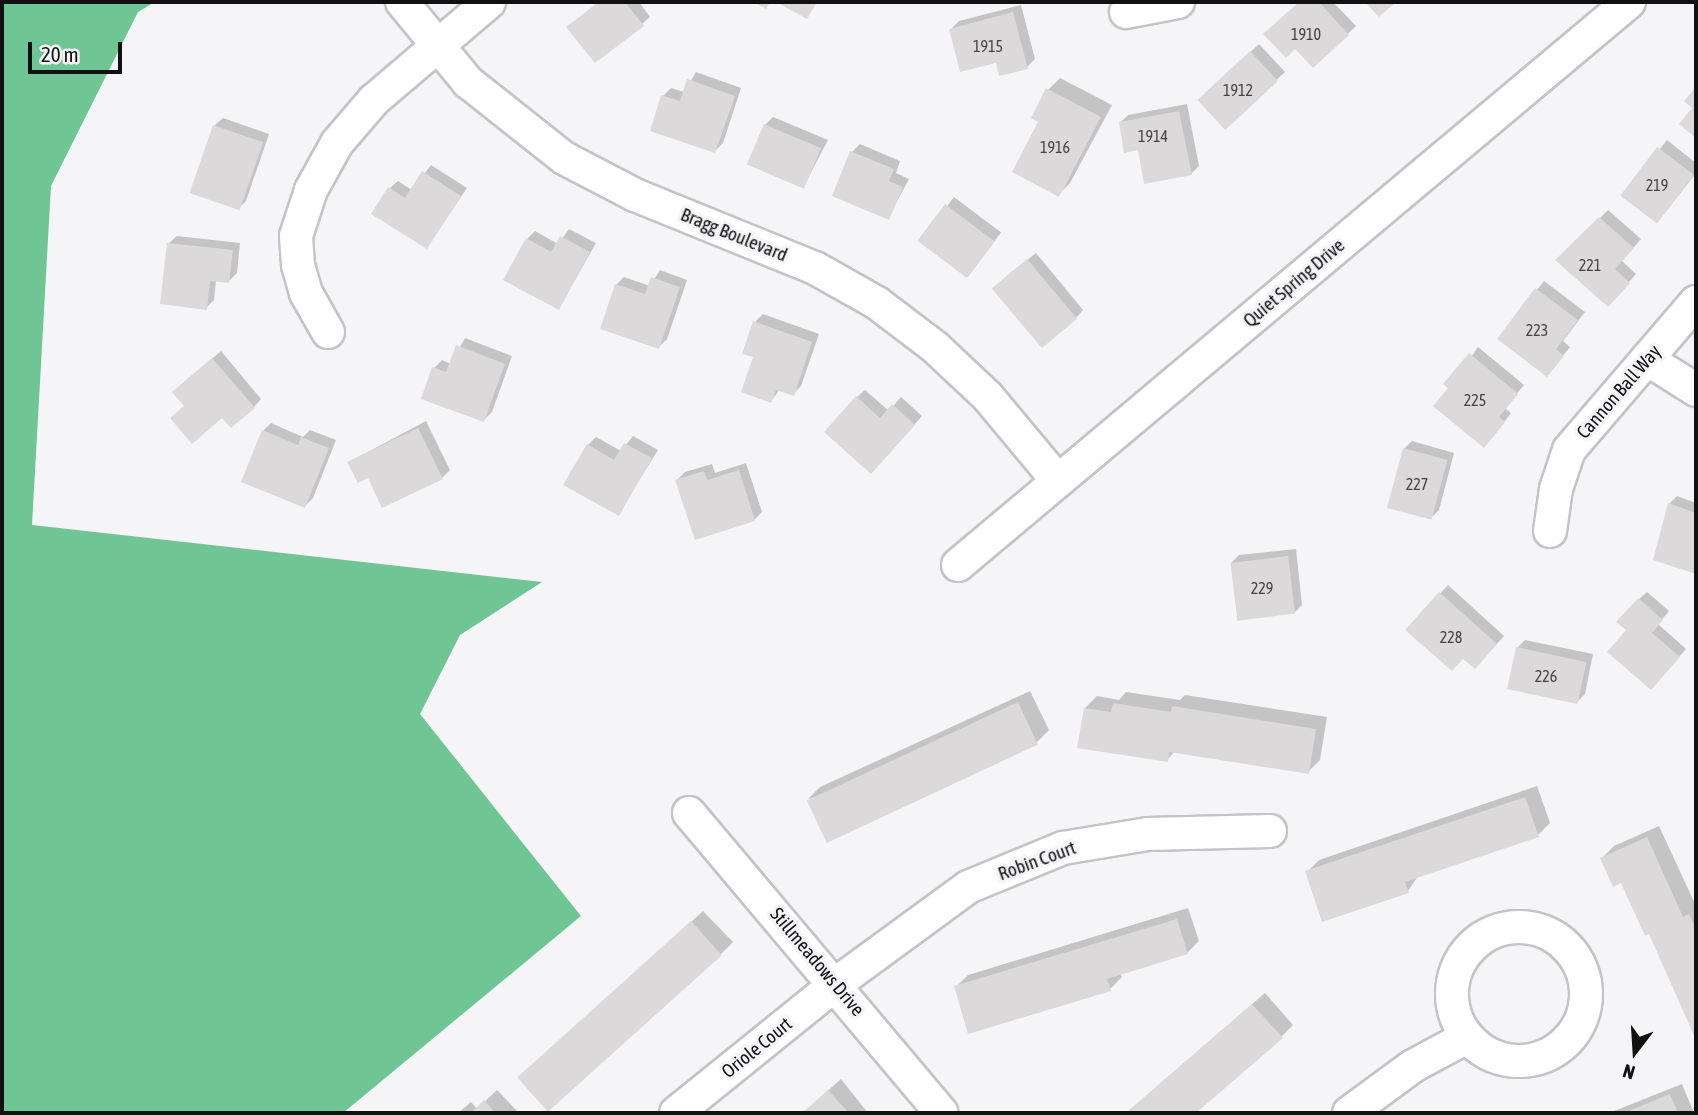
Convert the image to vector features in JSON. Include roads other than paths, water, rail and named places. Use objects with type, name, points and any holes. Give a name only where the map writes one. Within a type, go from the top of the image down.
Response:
[{"type":"street","name":"Bragg Boulevard","points":[[402,2],[437,47],[505,116],[564,158],[635,195],[815,268],[877,303],[936,348],[988,397],[1058,481]]},
{"type":"street","points":[[328,332],[306,293],[298,265],[296,236],[311,190],[337,143],[374,100],[489,2]]},
{"type":"street","points":[[1126,12],[1178,2]]},
{"type":"street","name":"Quiet Spring Drive","points":[[958,565],[1629,2]]},
{"type":"street","name":"Cannon Ball Way","points":[[1550,531],[1556,489],[1569,450],[1696,302]]},
{"type":"street","points":[[1647,359],[1696,390]]},
{"type":"street","name":"Stillmeadows Drive","points":[[689,813],[837,984],[942,1113]]},
{"type":"street","name":"Robin Court","points":[[837,984],[968,887],[1063,848],[1148,834],[1270,831]]},
{"type":"street","points":[[1513,927],[1553,936],[1569,949],[1587,988],[1577,1030],[1563,1046],[1524,1062],[1483,1052],[1467,1037],[1451,999],[1453,978],[1475,943],[1513,927]]},
{"type":"street","name":"Oriole Court","points":[[676,1113],[837,984]]},
{"type":"street","points":[[1349,1113],[1413,1066],[1467,1037]]}]
